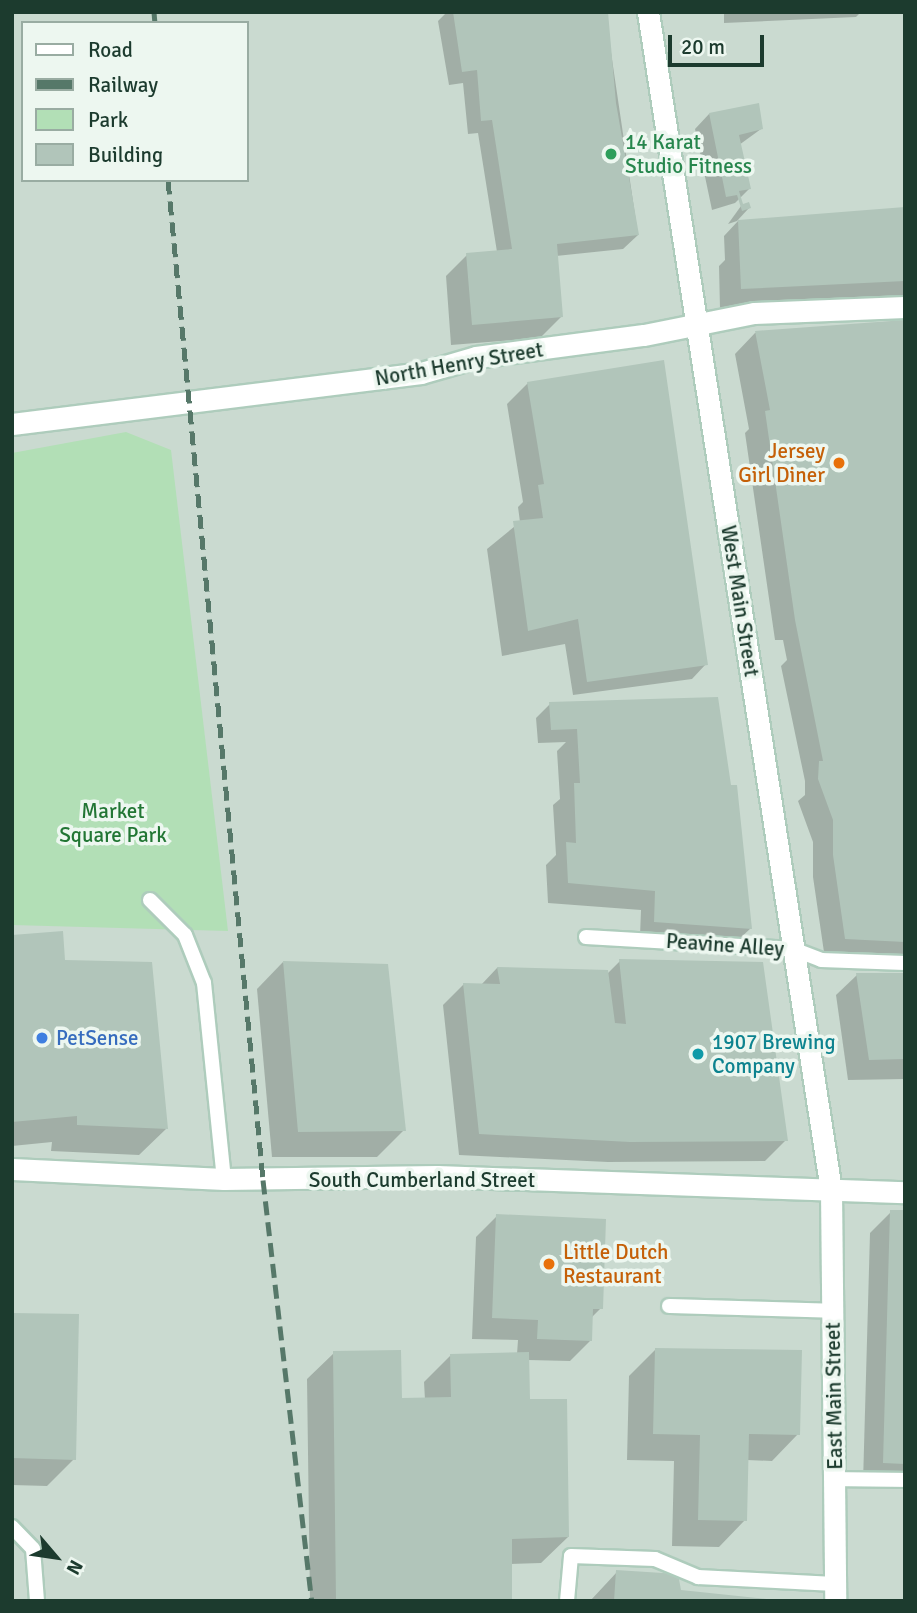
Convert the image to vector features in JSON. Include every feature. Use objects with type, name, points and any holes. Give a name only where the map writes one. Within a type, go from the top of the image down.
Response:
[{"type":"street","name":"West Main Street","points":[[648,12],[831,1190]]},
{"type":"street","name":"North Henry Street","points":[[12,424],[421,373],[476,357],[698,324],[754,313],[905,307]]},
{"type":"street","name":"South Cumberland Street","points":[[12,1169],[223,1179],[437,1176],[905,1192]]},
{"type":"street","name":"East Main Street","points":[[831,1190],[835,1592]]},
{"type":"lane","points":[[150,900],[185,935],[204,984],[223,1179]]},
{"type":"lane","name":"Peavine Alley","points":[[586,937],[793,949],[821,960],[905,963]]},
{"type":"lane","points":[[669,1306],[833,1311]]},
{"type":"lane","points":[[834,1479],[905,1480]]},
{"type":"lane","points":[[12,1527],[33,1549],[37,1601]]},
{"type":"lane","points":[[567,1601],[571,1556],[655,1559],[698,1577],[835,1592]]},
{"type":"shaded area","points":[[12,12],[905,12],[905,1601],[12,1601]]},
{"type":"green space","name":"Market Square Park","points":[[126,432],[171,450],[228,931],[12,925],[12,453]]},
{"type":"building","points":[[453,12],[608,12],[616,103],[639,235],[557,244],[563,317],[472,325],[466,253],[512,249],[492,120],[481,121],[477,70],[462,72]]},
{"type":"building","points":[[759,103],[763,129],[739,135],[751,189],[739,191],[743,204],[749,202],[751,208],[742,211],[737,195],[726,197],[709,113]]},
{"type":"building","points":[[905,207],[905,281],[741,289],[738,220]]},
{"type":"building","points":[[905,320],[905,942],[845,939],[833,855],[833,820],[818,779],[819,761],[823,761],[795,620],[765,411],[770,410],[755,331]]},
{"type":"building","points":[[664,360],[708,665],[587,682],[578,619],[528,631],[513,521],[543,518],[538,485],[544,484],[527,382]]},
{"type":"building","points":[[718,697],[731,785],[737,785],[752,929],[654,922],[655,891],[568,883],[566,842],[576,843],[574,783],[580,783],[577,729],[551,730],[549,702]]},
{"type":"building","points":[[63,931],[65,960],[152,962],[168,1129],[77,1125],[77,1116],[12,1122],[12,935]]},
{"type":"building","points":[[619,959],[763,962],[788,1141],[630,1142],[479,1134],[463,983],[500,984],[497,967],[608,970],[615,1023],[626,1024]]},
{"type":"building","points":[[283,961],[388,964],[406,1131],[298,1132]]},
{"type":"building","points":[[856,973],[905,973],[905,1059],[869,1060]]},
{"type":"building","points":[[890,1210],[905,1210],[905,1464],[883,1463]]},
{"type":"building","name":"Little Dutch Restaurant","points":[[496,1214],[606,1219],[603,1309],[593,1309],[592,1341],[537,1339],[538,1320],[492,1318]]},
{"type":"building","points":[[12,1313],[79,1314],[76,1460],[12,1458]]},
{"type":"building","points":[[655,1348],[802,1350],[800,1435],[749,1434],[747,1521],[698,1520],[700,1435],[653,1434]]},
{"type":"building","points":[[401,1350],[402,1398],[451,1397],[450,1354],[529,1352],[530,1399],[567,1399],[569,1537],[512,1539],[512,1601],[336,1601],[333,1351]]},
{"type":"building","points":[[616,1570],[678,1574],[681,1590],[785,1601],[614,1601]]},
{"type":"railway","points":[[154,12],[155,21]]},
{"type":"railway","points":[[168,182],[263,1180],[312,1601]]},
{"type":"place","name":"14 Karat Studio Fitness","points":[[611,154]]},
{"type":"place","name":"Jersey Girl Diner","points":[[839,463]]},
{"type":"place","name":"PetSense","points":[[42,1038]]},
{"type":"place","name":"1907 Brewing Company","points":[[698,1054]]},
{"type":"place","name":"Little Dutch Restaurant","points":[[549,1264]]}]
